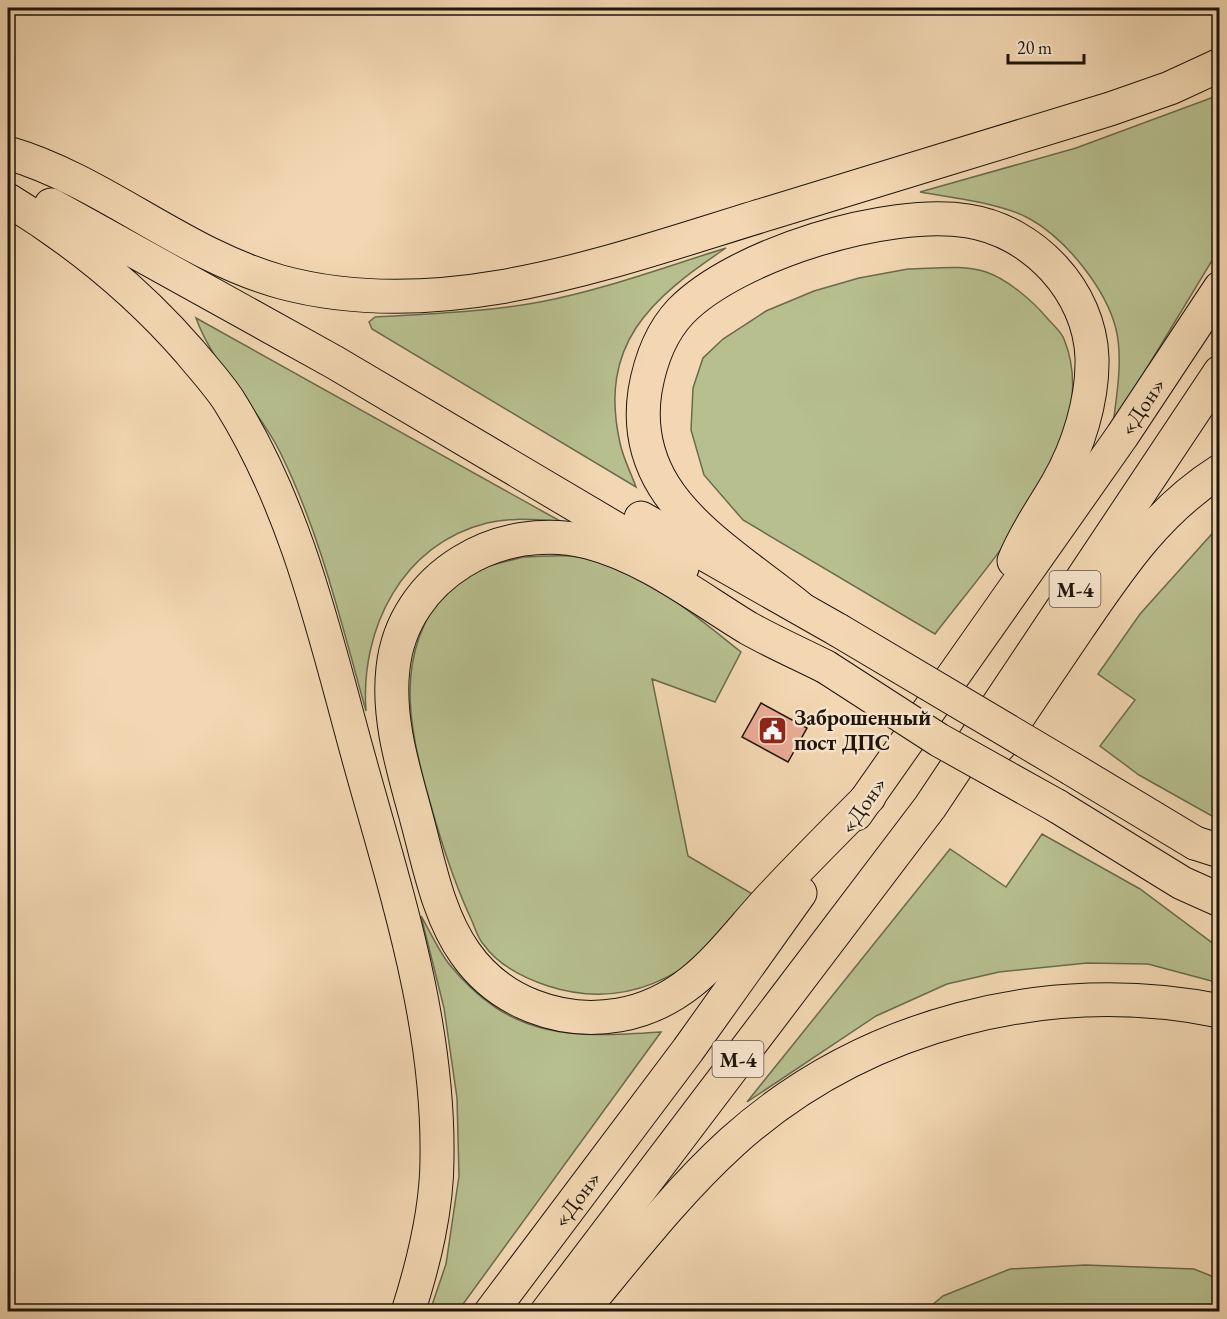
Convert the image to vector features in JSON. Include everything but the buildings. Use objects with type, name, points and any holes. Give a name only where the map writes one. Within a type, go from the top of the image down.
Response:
[{"type":"main road","points":[[8,153],[45,164],[223,260],[278,281],[319,291],[413,296],[470,291],[584,269],[1110,109],[1170,88],[1220,65]]},
{"type":"main road","points":[[8,162],[334,340],[799,607],[1207,847]]},
{"type":"main road","points":[[8,181],[334,362],[702,580],[762,619],[826,667],[939,740],[1058,806],[1182,883],[1220,900]]},
{"type":"main road","points":[[8,201],[53,228],[134,292],[200,364],[227,398],[268,470],[304,562],[392,881],[419,987],[428,1036],[437,1122],[435,1199],[427,1241],[408,1311]]},
{"type":"main road","points":[[799,607],[710,536],[681,508],[663,485],[644,433],[643,405],[648,371],[658,344],[679,313],[705,289],[736,271],[770,256],[893,221],[933,218],[970,221],[1005,233],[1034,249],[1055,269],[1079,307],[1087,326],[1092,356],[1091,385],[1073,452],[1058,482],[1022,539],[986,629]]},
{"type":"main road","name":"«Дон»","points":[[491,1311],[688,1050],[869,797],[1122,436],[1220,288]]},
{"type":"main road","name":"«Дон»","points":[[547,1311],[930,807],[1220,372]]},
{"type":"main road","points":[[930,807],[999,746],[1127,556],[1159,519],[1195,487],[1220,471]]},
{"type":"main road","points":[[826,667],[752,630],[671,580],[625,556],[588,542],[551,537],[525,538],[489,547],[461,560],[436,580],[416,606],[402,635],[393,665],[392,704],[399,752],[431,872],[446,916],[464,952],[488,979],[514,999],[544,1012],[580,1017],[619,1015],[656,1003],[693,981],[727,950],[771,897],[869,797]]},
{"type":"main road","points":[[581,1311],[670,1203],[718,1155],[770,1112],[808,1085],[849,1061],[897,1039],[948,1021],[995,1010],[1097,1000],[1145,1002],[1220,1011]]},
{"type":"green space","points":[[1219,95],[1219,249],[1113,424],[1119,364],[1116,329],[1103,298],[1083,266],[1044,228],[1019,213],[976,202],[920,192],[1076,148]]},
{"type":"green space","points":[[726,248],[674,286],[653,306],[636,328],[624,351],[617,378],[615,408],[621,449],[636,487],[372,329],[369,322],[375,317],[437,314],[540,302],[610,285]]},
{"type":"green space","points":[[908,269],[977,270],[994,275],[1011,285],[1035,305],[1061,333],[1073,378],[1069,417],[1056,457],[1036,496],[1012,534],[935,634],[743,520],[704,475],[691,430],[693,388],[703,358],[723,339],[766,311],[814,291],[859,278]]},
{"type":"green space","points":[[196,318],[560,521],[514,519],[487,523],[457,534],[431,550],[410,570],[392,594],[379,621],[370,650],[366,680],[366,711],[318,545],[293,481],[269,433],[213,353]]},
{"type":"green space","points":[[1219,526],[1219,820],[1139,775],[1100,746],[1135,700],[1098,674],[1140,614]]},
{"type":"green space","points":[[523,557],[579,557],[624,571],[665,594],[741,652],[715,702],[652,679],[688,856],[754,895],[707,950],[671,975],[632,990],[612,994],[570,992],[530,979],[513,970],[490,952],[478,937],[461,897],[419,763],[410,702],[411,672],[417,643],[429,615],[456,581],[474,571]]},
{"type":"green space","points":[[1042,834],[1140,889],[1219,948],[1219,983],[1148,964],[1087,963],[999,972],[947,984],[876,1016],[747,1102],[950,849],[1006,887]]},
{"type":"green space","points":[[421,916],[445,959],[472,989],[496,1008],[520,1020],[544,1029],[571,1033],[599,1035],[661,1032],[458,1311],[430,1311],[446,1264],[459,1176],[457,1098],[444,1008]]},
{"type":"green space","points":[[1085,1265],[1194,1269],[1219,1279],[1219,1311],[925,1311],[943,1296],[1010,1269]]},
{"type":"place","name":"Заброшенный пост ДПС","points":[[773,730]]}]
